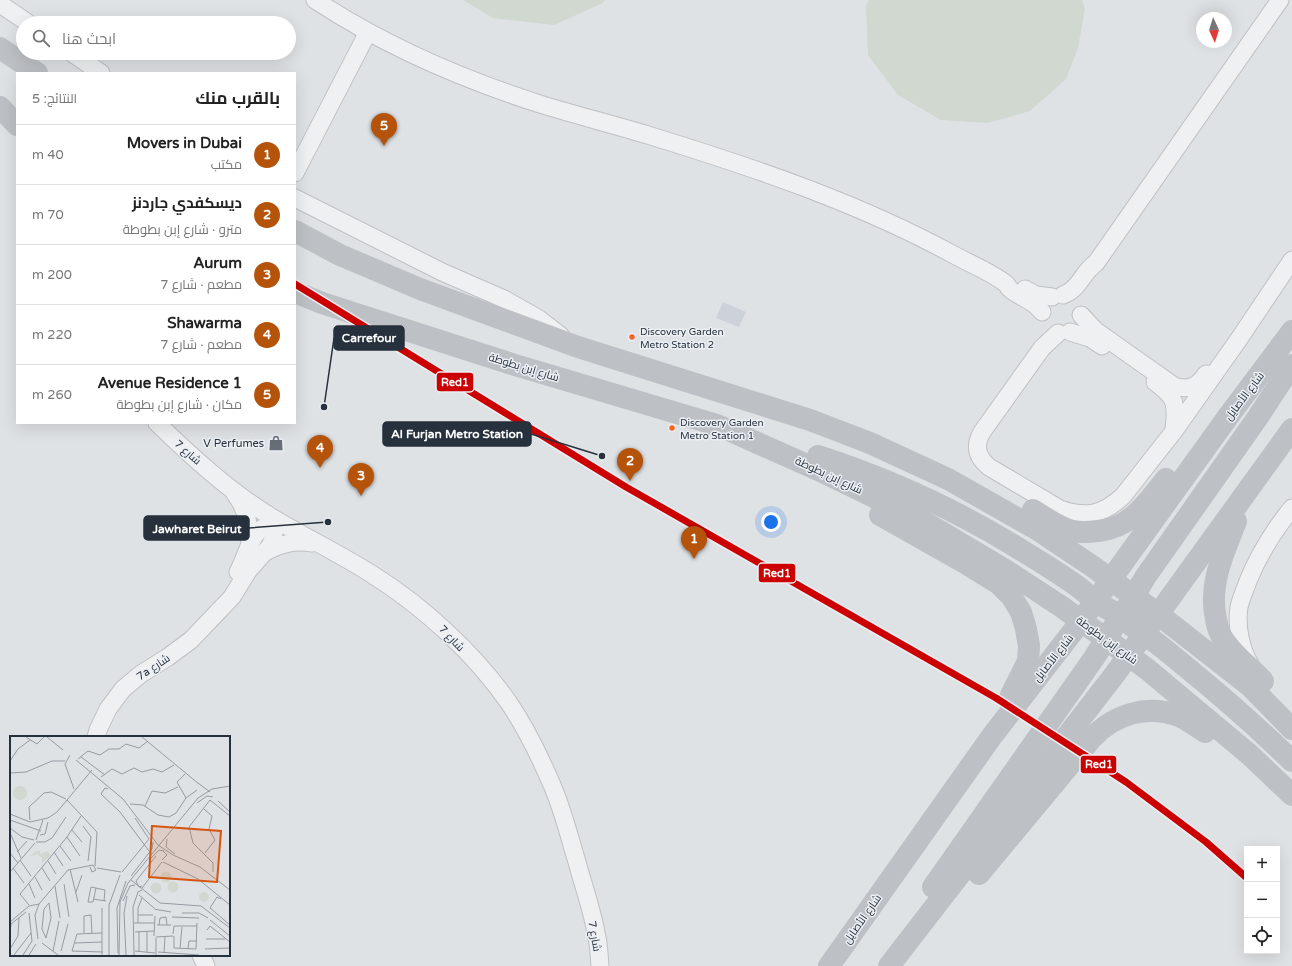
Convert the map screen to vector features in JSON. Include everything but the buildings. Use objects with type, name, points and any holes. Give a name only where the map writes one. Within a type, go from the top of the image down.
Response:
[{"type":"main road","points":[[0,48],[16,59]]},
{"type":"main road","points":[[18,60],[36,72]]},
{"type":"main road","points":[[0,107],[16,117]]},
{"type":"main road","points":[[0,107],[16,124]]},
{"type":"main road","points":[[296,232],[340,255]]},
{"type":"main road","points":[[296,240],[340,255],[420,289],[578,348],[810,420],[870,443],[948,479],[1038,530],[1102,574],[1116,599],[1126,607],[1141,616],[1158,614],[1250,686],[1292,729]]},
{"type":"main road","name":"شارع إبن بطوطة","points":[[296,292],[322,303],[508,362],[718,425],[825,473],[921,520],[1007,571],[1062,607],[1073,632],[1101,647],[1128,656],[1147,669],[1250,755],[1292,795]]},
{"type":"main road","name":"شارع الأصايل","points":[[829,966],[992,736],[1073,632],[1088,594],[1102,574],[1282,361],[1292,331]]},
{"type":"main road","points":[[948,479],[985,487],[1007,494],[1055,524],[1074,532],[1103,531],[1119,526],[1130,520],[1145,506],[1215,414],[1237,388],[1282,361]]},
{"type":"main road","points":[[889,966],[898,943],[916,910],[1101,647],[1126,607],[1258,417],[1282,361]]},
{"type":"main road","points":[[718,425],[838,463],[926,499],[962,516],[1013,545],[1088,594],[1102,605],[1126,607]]},
{"type":"main road","points":[[889,966],[1128,656],[1292,429]]},
{"type":"main road","points":[[825,473],[882,517],[965,563],[998,584],[1011,596],[1021,612],[1026,629],[1029,646],[1028,661],[992,736]]},
{"type":"main road","points":[[1248,491],[1215,578],[1213,594],[1214,609],[1222,638],[1230,649],[1292,710]]},
{"type":"main road","points":[[1073,632],[1126,607],[1144,591],[1152,600],[1161,602],[1172,597]]},
{"type":"main road","points":[[1126,607],[1134,627],[1216,693],[1292,760]]},
{"type":"main road","points":[[1126,607],[1124,642],[1128,656]]},
{"type":"main road","points":[[1147,669],[1143,660],[1145,653],[1153,647],[1163,649]]},
{"type":"main road","points":[[900,966],[1092,738],[1102,727],[1113,720],[1140,712],[1167,713],[1180,717],[1189,722],[1231,750],[1250,755]]},
{"type":"street","points":[[315,0],[368,32],[445,68],[513,95],[687,147],[764,173],[840,201],[877,216],[917,235],[1006,284],[1011,290],[1034,302],[1042,312],[1044,323],[1048,328],[1064,333],[1084,336],[1096,341],[1167,390],[1175,403],[1176,410],[1174,430]]},
{"type":"street","points":[[1042,312],[1044,306],[1058,296],[1068,293],[1076,287],[1087,271],[1096,263],[1280,0]]},
{"type":"street","points":[[0,4],[18,16]]},
{"type":"street","points":[[296,171],[368,32]]},
{"type":"street","points":[[82,60],[100,72]]},
{"type":"street","points":[[297,199],[442,272],[504,299],[539,319],[578,348]]},
{"type":"street","points":[[1096,263],[1094,275],[1086,286],[1081,297],[1081,312],[1078,325],[1042,348],[982,432],[977,445],[980,458],[984,463],[1060,509],[1070,513],[1082,514],[1104,510],[1123,496],[1174,430],[1292,260]]},
{"type":"street","points":[[1006,284],[1014,284],[1036,295],[1058,296],[1074,299],[1081,312],[1096,331],[1174,386],[1182,388],[1190,388],[1197,385],[1227,346],[1238,339]]},
{"type":"street","name":"شارع 7","points":[[158,424],[182,448],[233,490],[275,521],[374,575],[404,596],[433,618],[452,636],[485,672],[509,703],[536,752],[552,786],[565,822],[596,933],[600,966]]},
{"type":"street","points":[[233,490],[245,510],[250,533],[257,548],[304,541],[318,544]]},
{"type":"street","points":[[1256,673],[1248,662],[1243,649],[1239,621],[1241,598],[1254,567],[1279,524],[1292,508]]},
{"type":"street","name":"7a شارع","points":[[96,736],[108,709],[123,689],[141,674],[191,640],[232,598],[248,571],[257,548],[270,546],[273,539],[275,521]]},
{"type":"street","points":[[201,956],[206,966]]},
{"type":"shaded area","points":[[463,0],[605,0],[603,3],[554,25],[493,18]]},
{"type":"shaded area","points":[[869,0],[1082,0],[1085,8],[1078,48],[1066,79],[1030,111],[988,123],[941,120],[898,95],[868,55],[866,6]]},
{"type":"shaded area","points":[[723,302],[746,312],[739,327],[716,318]]},
{"type":"transit line","name":"Red1","points":[[296,285],[626,487],[996,698],[1126,782],[1206,842],[1244,875]]},
{"type":"place","name":"Avenue Residence 1","points":[[384,146]]},
{"type":"place","name":"Discovery Garden Metro Station 2","points":[[632,337]]},
{"type":"place","name":"Carrefour","points":[[324,407]]},
{"type":"place","name":"Discovery Garden Metro Station 1","points":[[672,428]]},
{"type":"place","name":"V Perfumes","points":[[276,443]]},
{"type":"place","name":"Al Furjan Metro Station","points":[[602,456]]},
{"type":"place","name":"Shawarma","points":[[320,468]]},
{"type":"place","name":"ديسكفدي جاردنز","points":[[630,481]]},
{"type":"place","name":"Aurum","points":[[361,496]]},
{"type":"place","name":"Jawharet Beirut","points":[[328,522]]},
{"type":"place","name":"Movers in Dubai","points":[[694,559]]}]
